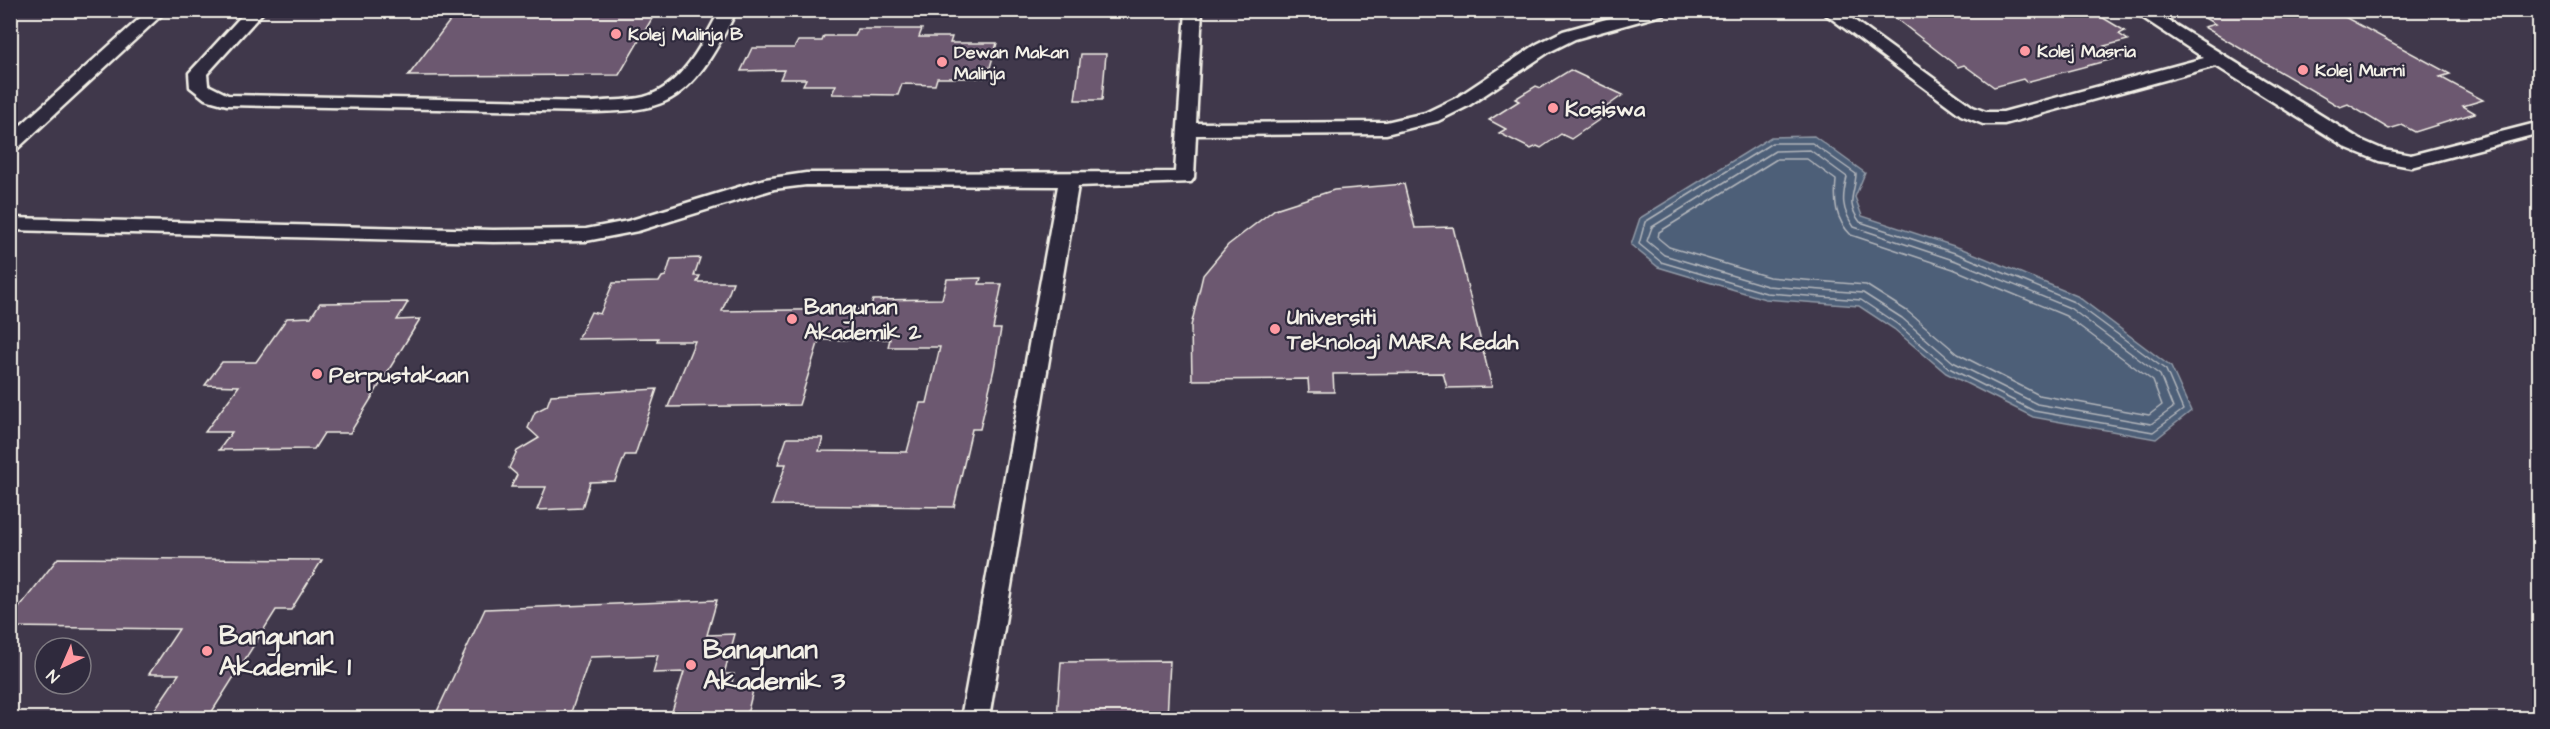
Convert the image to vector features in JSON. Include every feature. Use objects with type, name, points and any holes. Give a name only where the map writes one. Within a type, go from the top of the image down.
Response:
[{"type":"street","points":[[10,146],[159,10]]},
{"type":"street","points":[[257,10],[198,73],[199,87],[227,100],[592,107],[636,104],[659,97],[679,86],[729,10]]},
{"type":"street","points":[[10,224],[493,236],[586,236],[631,226],[772,183],[806,179],[1184,178],[1194,10]]},
{"type":"street","points":[[1188,129],[1386,128],[1431,117],[1462,102],[1543,48],[1569,35],[1659,10]]},
{"type":"street","points":[[1828,10],[1966,111],[1983,118],[2004,118],[2217,60]]},
{"type":"street","points":[[2139,10],[2354,144],[2392,159],[2418,160],[2540,127]]},
{"type":"street","points":[[975,718],[1069,180]]},
{"type":"shaded area","name":"Universiti Teknologi MARA Kedah","points":[[10,11],[2539,11],[2539,718],[11,718]]},
{"type":"water","points":[[1814,136],[1865,173],[1855,197],[1862,216],[1960,248],[2077,296],[2171,367],[2191,411],[2156,439],[2033,417],[1946,373],[1894,329],[1859,306],[1765,299],[1658,267],[1631,245],[1640,218],[1771,137]]},
{"type":"building","name":"Kolej Malinja B","points":[[458,10],[657,10],[619,75],[408,76]]},
{"type":"building","name":"Kolej Masria","points":[[1885,10],[2090,10],[2125,31],[2119,34],[2128,40],[2104,46],[2121,57],[2026,82],[2023,79],[1994,87],[1964,65],[1958,67]]},
{"type":"building","name":"Kolej Murni","points":[[2191,10],[2332,10],[2450,74],[2440,77],[2483,100],[2463,106],[2475,113],[2415,132],[2402,125],[2389,129],[2348,104],[2340,107],[2204,27],[2215,24]]},
{"type":"building","name":"Dewan Makan Malinja","points":[[858,29],[922,29],[919,37],[952,37],[950,43],[997,43],[987,78],[937,78],[935,85],[902,84],[898,95],[832,94],[836,85],[803,85],[806,79],[780,79],[784,70],[741,71],[752,48],[794,48],[798,41],[822,41],[824,36],[855,36]]},
{"type":"building","points":[[1081,54],[1106,54],[1102,100],[1075,100]]},
{"type":"building","name":"Kosiswa","points":[[1570,70],[1623,95],[1602,110],[1609,113],[1571,139],[1561,134],[1541,148],[1537,146],[1531,149],[1499,133],[1506,129],[1489,120],[1519,101],[1515,99],[1536,86],[1541,88]]},
{"type":"building","points":[[1404,184],[1415,228],[1453,227],[1492,387],[1447,388],[1443,373],[1333,374],[1334,392],[1309,392],[1308,379],[1192,380],[1191,326],[1203,275],[1228,245],[1275,209],[1334,190]]},
{"type":"building","points":[[700,258],[694,276],[700,276],[697,282],[733,282],[722,311],[870,309],[873,300],[942,299],[947,279],[981,278],[979,284],[1002,284],[993,329],[1001,329],[994,369],[980,429],[972,429],[954,507],[772,505],[786,464],[778,464],[787,438],[823,438],[819,451],[907,452],[920,403],[927,403],[940,347],[888,347],[890,339],[819,340],[799,405],[668,407],[695,341],[657,341],[658,338],[578,339],[591,312],[600,314],[613,283],[659,282],[662,277],[666,276],[671,259]]},
{"type":"building","name":"Perpustakaan","points":[[408,302],[397,320],[420,319],[350,433],[324,433],[314,449],[219,450],[232,432],[205,432],[239,386],[205,385],[222,362],[256,362],[287,318],[311,317],[320,303]]},
{"type":"building","points":[[657,389],[635,455],[625,455],[615,481],[590,482],[582,508],[537,510],[546,487],[511,487],[517,475],[509,468],[517,451],[539,438],[528,428],[535,412],[547,406],[551,395]]},
{"type":"building","name":"Bangunan Akademik 1","points":[[58,558],[322,560],[291,610],[276,610],[208,718],[149,718],[179,674],[149,674],[179,629],[10,627],[10,619]]},
{"type":"building","points":[[717,600],[707,635],[735,634],[724,674],[734,674],[731,687],[754,686],[747,715],[723,716],[722,718],[670,718],[684,672],[653,673],[658,655],[590,657],[569,718],[434,718],[485,609]]},
{"type":"building","points":[[1170,661],[1167,718],[1057,718],[1061,662]]},
{"type":"place","name":"Kolej Malinja B","points":[[616,34]]},
{"type":"place","name":"Kolej Masria","points":[[2025,51]]},
{"type":"place","name":"Dewan Makan Malinja","points":[[942,62]]},
{"type":"place","name":"Kolej Murni","points":[[2303,70]]},
{"type":"place","name":"Kosiswa","points":[[1553,108]]},
{"type":"place","name":"Bangunan Akademik 2","points":[[792,319]]},
{"type":"place","name":"Universiti Teknologi MARA Kedah","points":[[1275,329]]},
{"type":"place","name":"Perpustakaan","points":[[317,374]]},
{"type":"place","name":"Bangunan Akademik 1","points":[[207,651]]},
{"type":"place","name":"Bangunan Akademik 3","points":[[691,665]]}]
